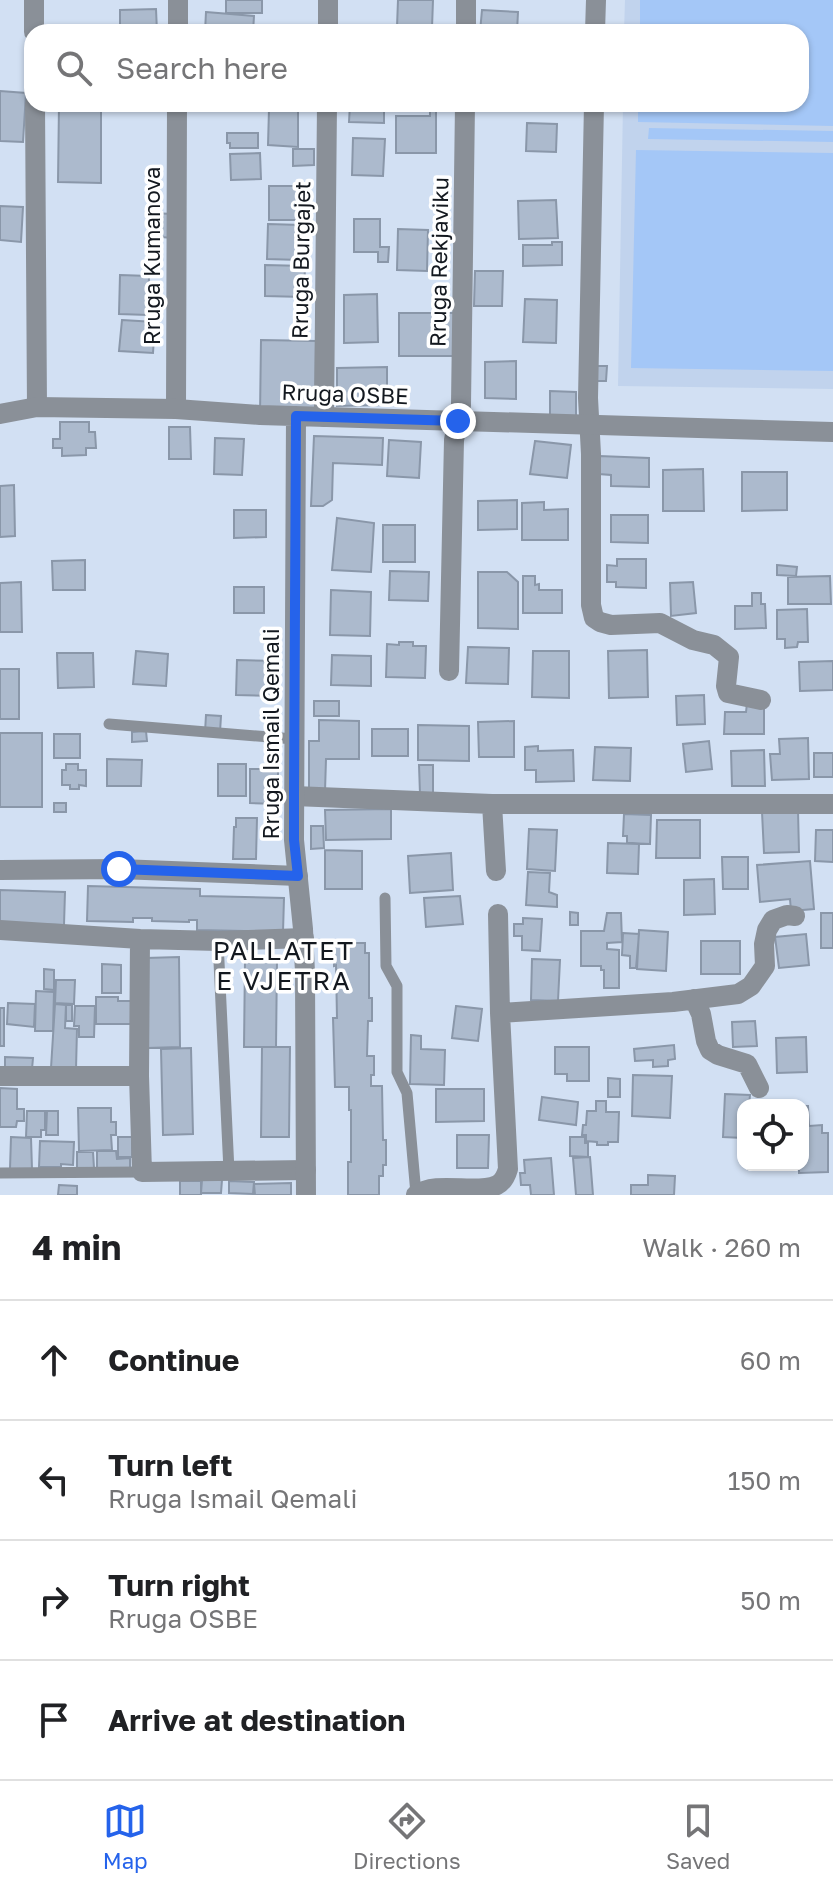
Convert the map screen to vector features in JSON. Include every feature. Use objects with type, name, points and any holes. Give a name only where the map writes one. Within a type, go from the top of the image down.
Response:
[{"type":"street","points":[[34,0],[34,24]]},
{"type":"street","points":[[178,0],[178,24]]},
{"type":"street","points":[[328,0],[328,24]]},
{"type":"street","points":[[466,0],[466,24]]},
{"type":"street","points":[[595,24],[596,0]]},
{"type":"street","points":[[35,112],[37,407]]},
{"type":"street","name":"Rruga Kumanova","points":[[176,409],[177,112]]},
{"type":"street","name":"Rruga Burgajet","points":[[324,417],[327,112]]},
{"type":"street","name":"Rruga Rekjaviku","points":[[449,671],[454,440],[461,405],[465,112]]},
{"type":"street","points":[[594,112],[588,398],[591,605],[594,618],[611,625],[660,623],[693,640],[714,645],[729,657],[728,693],[761,700]]},
{"type":"street","name":"Rruga OSBE","points":[[0,414],[37,407],[176,409],[324,417],[833,432]]},
{"type":"street","name":"Rruga Ismail Qemali","points":[[296,416],[294,840],[304,938],[306,1195]]},
{"type":"street","points":[[294,796],[492,804],[833,804]]},
{"type":"street","points":[[492,804],[496,871]]},
{"type":"street","points":[[0,870],[119,869],[298,876]]},
{"type":"street","points":[[416,1195],[425,1189],[499,1184],[508,1169],[498,914]]},
{"type":"street","points":[[500,1013],[738,994],[751,986],[765,966],[764,944],[773,920],[787,915],[795,916]]},
{"type":"street","points":[[0,930],[140,939],[218,941],[304,938]]},
{"type":"street","points":[[140,939],[141,1172],[306,1170]]},
{"type":"street","points":[[694,999],[710,1050],[747,1064],[759,1088]]},
{"type":"street","points":[[0,1076],[139,1076]]},
{"type":"lane","points":[[109,724],[294,739]]},
{"type":"lane","points":[[385,898],[386,966],[397,986],[397,1072],[407,1093],[416,1195]]},
{"type":"lane","points":[[218,941],[229,1171]]},
{"type":"lane","points":[[0,1173],[141,1172]]},
{"type":"shaded area","points":[[625,0],[833,0],[833,389],[618,386],[623,112],[809,112],[809,24],[624,24]]},
{"type":"shaded area","points":[[640,0],[833,0],[833,126],[638,122],[638,112],[809,112],[809,24],[640,24]]},
{"type":"shaded area","points":[[649,128],[833,131],[833,142],[648,139]]},
{"type":"shaded area","points":[[636,150],[833,153],[833,371],[631,368]]},
{"type":"building","points":[[226,0],[262,0],[262,13],[226,13]]},
{"type":"building","points":[[398,0],[433,0],[432,24],[397,24]]},
{"type":"building","points":[[156,9],[157,24],[120,24],[120,10]]},
{"type":"building","points":[[482,10],[518,12],[517,24],[481,24]]},
{"type":"building","points":[[206,12],[254,16],[254,24],[205,24]]},
{"type":"building","points":[[0,91],[24,93],[23,142],[0,141]]},
{"type":"building","points":[[59,112],[101,112],[101,183],[58,182]]},
{"type":"building","points":[[269,112],[298,112],[298,147],[268,145]]},
{"type":"building","points":[[350,112],[384,112],[384,123],[349,122]]},
{"type":"building","points":[[430,112],[436,112],[436,153],[396,153],[396,116],[430,116]]},
{"type":"building","points":[[527,123],[557,124],[556,152],[526,151]]},
{"type":"building","points":[[227,133],[258,133],[258,148],[230,148]]},
{"type":"building","points":[[353,138],[385,139],[383,176],[352,175]]},
{"type":"building","points":[[293,149],[314,149],[314,165],[293,166]]},
{"type":"building","points":[[260,153],[261,179],[231,180],[230,154]]},
{"type":"building","points":[[269,186],[298,186],[297,220],[269,220]]},
{"type":"building","points":[[556,200],[558,238],[519,239],[518,201]]},
{"type":"building","points":[[0,206],[23,207],[21,242],[0,240]]},
{"type":"building","points":[[151,213],[173,214],[172,238],[150,236]]},
{"type":"building","points":[[354,219],[380,219],[380,247],[389,247],[388,262],[378,262],[378,252],[354,252]]},
{"type":"building","points":[[268,224],[301,225],[300,260],[267,259]]},
{"type":"building","points":[[398,229],[428,230],[427,271],[397,270]]},
{"type":"building","points":[[552,242],[562,242],[562,265],[523,266],[523,245],[552,245]]},
{"type":"building","points":[[265,265],[305,266],[304,297],[265,296]]},
{"type":"building","points":[[475,271],[503,271],[502,306],[474,306]]},
{"type":"building","points":[[120,275],[149,276],[148,315],[119,314]]},
{"type":"building","points":[[377,294],[378,342],[344,343],[344,295]]},
{"type":"building","points":[[525,299],[557,300],[556,343],[523,342]]},
{"type":"building","points":[[399,313],[454,313],[454,356],[399,356]]},
{"type":"building","points":[[122,320],[155,322],[153,353],[119,351]]},
{"type":"building","points":[[261,340],[316,341],[315,415],[260,415]]},
{"type":"building","points":[[516,361],[516,399],[485,398],[485,362]]},
{"type":"building","points":[[597,366],[607,366],[606,381],[596,381]]},
{"type":"building","points":[[387,367],[387,405],[337,406],[337,368]]},
{"type":"building","points":[[550,391],[576,392],[576,416],[550,416]]},
{"type":"building","points":[[60,422],[89,422],[89,432],[95,432],[96,448],[86,448],[86,455],[62,456],[62,448],[53,448],[53,439],[60,439]]},
{"type":"building","points":[[169,427],[190,427],[191,459],[169,459]]},
{"type":"building","points":[[314,436],[383,438],[382,465],[333,463],[332,500],[323,506],[311,506]]},
{"type":"building","points":[[215,438],[244,439],[242,475],[214,474]]},
{"type":"building","points":[[389,440],[421,442],[419,478],[387,476]]},
{"type":"building","points":[[535,441],[571,445],[567,478],[530,474]]},
{"type":"building","points":[[599,456],[649,458],[649,487],[611,486],[611,475],[599,474]]},
{"type":"building","points":[[703,469],[704,511],[663,511],[663,470]]},
{"type":"building","points":[[742,472],[787,472],[787,510],[742,511]]},
{"type":"building","points":[[14,485],[15,536],[0,537],[0,486]]},
{"type":"building","points":[[517,500],[517,529],[478,530],[478,501]]},
{"type":"building","points":[[544,502],[544,510],[568,509],[568,540],[522,540],[522,503]]},
{"type":"building","points":[[234,510],[266,510],[266,537],[234,538]]},
{"type":"building","points":[[611,515],[648,515],[648,543],[611,542]]},
{"type":"building","points":[[337,518],[374,523],[371,572],[332,570]]},
{"type":"building","points":[[383,525],[415,525],[415,562],[383,562]]},
{"type":"building","points":[[617,559],[646,559],[646,588],[616,587],[616,582],[607,582],[607,565],[617,566]]},
{"type":"building","points":[[85,560],[85,590],[53,590],[52,561]]},
{"type":"building","points":[[777,565],[797,567],[796,576],[777,575]]},
{"type":"building","points":[[390,571],[429,572],[428,601],[389,600]]},
{"type":"building","points":[[478,572],[507,572],[518,582],[518,629],[478,628]]},
{"type":"building","points":[[523,576],[535,576],[535,585],[539,584],[539,590],[562,590],[562,613],[523,613]]},
{"type":"building","points":[[830,576],[831,604],[788,604],[788,577]]},
{"type":"building","points":[[21,582],[22,632],[0,632],[0,583]]},
{"type":"building","points":[[693,582],[696,613],[671,616],[670,583]]},
{"type":"building","points":[[234,587],[264,587],[264,613],[234,613]]},
{"type":"building","points":[[331,590],[371,592],[370,636],[330,635]]},
{"type":"building","points":[[752,593],[761,593],[761,604],[765,604],[766,628],[735,629],[735,606],[752,606]]},
{"type":"building","points":[[807,609],[808,642],[798,642],[797,647],[785,648],[785,639],[777,639],[777,610]]},
{"type":"building","points":[[399,642],[426,646],[425,678],[386,677],[387,644],[399,645]]},
{"type":"building","points":[[468,647],[509,648],[508,684],[466,683]]},
{"type":"building","points":[[647,650],[648,697],[609,698],[608,651]]},
{"type":"building","points":[[136,651],[168,654],[166,686],[133,684]]},
{"type":"building","points":[[533,651],[569,651],[569,698],[532,697]]},
{"type":"building","points":[[57,653],[93,653],[94,687],[58,688]]},
{"type":"building","points":[[332,655],[371,656],[371,686],[331,685]]},
{"type":"building","points":[[237,660],[280,661],[279,696],[236,695]]},
{"type":"building","points":[[833,661],[833,690],[800,691],[799,662]]},
{"type":"building","points":[[0,669],[19,669],[19,719],[0,719]]},
{"type":"building","points":[[704,695],[705,724],[677,725],[676,696]]},
{"type":"building","points":[[314,701],[339,701],[339,716],[314,716]]},
{"type":"building","points":[[747,703],[764,704],[764,734],[724,734],[725,712],[746,712]]},
{"type":"building","points":[[206,715],[221,716],[220,732],[205,732]]},
{"type":"building","points":[[319,720],[359,721],[359,759],[326,759],[325,791],[309,791],[309,741],[319,741]]},
{"type":"building","points":[[514,721],[514,757],[479,757],[478,722]]},
{"type":"building","points":[[418,725],[469,726],[469,761],[418,760]]},
{"type":"building","points":[[372,729],[408,729],[408,756],[372,756]]},
{"type":"building","points":[[146,731],[147,741],[132,742],[132,732]]},
{"type":"building","points":[[0,733],[42,733],[42,807],[0,807]]},
{"type":"building","points":[[54,734],[80,734],[80,758],[54,758]]},
{"type":"building","points":[[808,738],[809,779],[772,780],[770,754],[780,754],[779,739]]},
{"type":"building","points":[[709,741],[712,769],[686,772],[683,744]]},
{"type":"building","points":[[538,746],[538,751],[573,750],[574,781],[536,782],[536,770],[525,770],[525,747]]},
{"type":"building","points":[[595,747],[631,748],[630,781],[593,780]]},
{"type":"building","points":[[764,750],[765,786],[732,786],[731,751]]},
{"type":"building","points":[[814,753],[833,753],[833,777],[814,777]]},
{"type":"building","points":[[107,759],[142,760],[141,786],[107,786]]},
{"type":"building","points":[[66,764],[78,764],[78,770],[86,770],[86,786],[70,789],[70,785],[62,785],[62,770],[66,770]]},
{"type":"building","points":[[218,764],[246,764],[246,796],[218,796]]},
{"type":"building","points":[[419,765],[433,765],[433,794],[420,794]]},
{"type":"building","points":[[250,769],[278,769],[278,804],[250,803]]},
{"type":"building","points":[[54,803],[66,803],[66,812],[54,812]]},
{"type":"building","points":[[391,809],[391,839],[326,840],[325,810]]},
{"type":"building","points":[[798,810],[799,852],[764,853],[762,812]]},
{"type":"building","points":[[624,814],[651,815],[650,844],[627,843],[627,836],[623,836]]},
{"type":"building","points":[[236,818],[257,818],[256,859],[233,859]]},
{"type":"building","points":[[657,820],[700,820],[700,858],[656,858]]},
{"type":"building","points":[[311,826],[323,826],[324,848],[311,849]]},
{"type":"building","points":[[529,829],[557,830],[555,871],[527,869]]},
{"type":"building","points":[[816,830],[833,830],[833,862],[815,861]]},
{"type":"building","points":[[608,843],[639,844],[638,874],[607,873]]},
{"type":"building","points":[[325,850],[362,851],[362,889],[325,889]]},
{"type":"building","points":[[451,853],[453,890],[410,893],[408,856]]},
{"type":"building","points":[[722,857],[748,857],[748,889],[723,889]]},
{"type":"building","points":[[810,861],[814,909],[791,911],[790,899],[760,902],[757,865]]},
{"type":"building","points":[[528,872],[550,873],[549,892],[557,895],[557,907],[526,905]]},
{"type":"building","points":[[714,879],[715,914],[684,915],[684,880]]},
{"type":"building","points":[[88,886],[200,889],[200,896],[284,898],[283,932],[197,930],[197,920],[152,921],[152,918],[133,918],[133,922],[87,921]]},
{"type":"building","points":[[0,890],[65,892],[64,925],[0,923]]},
{"type":"building","points":[[460,896],[463,924],[426,927],[424,898]]},
{"type":"building","points":[[570,912],[578,913],[578,925],[570,925]]},
{"type":"building","points":[[607,913],[621,913],[622,942],[607,943],[607,949],[619,950],[619,988],[604,988],[604,970],[601,966],[581,966],[581,931],[604,931]]},
{"type":"building","points":[[821,913],[833,913],[833,948],[821,948]]},
{"type":"building","points":[[523,918],[542,919],[540,951],[522,950],[522,936],[514,936],[514,924],[523,924]]},
{"type":"building","points":[[639,930],[668,932],[666,971],[637,969]]},
{"type":"building","points":[[623,933],[639,934],[636,968],[630,968],[630,956],[622,955]]},
{"type":"building","points":[[806,934],[809,965],[779,968],[775,937]]},
{"type":"building","points":[[701,941],[740,941],[740,974],[701,974]]},
{"type":"building","points":[[334,943],[365,943],[365,953],[369,953],[372,1021],[368,1021],[367,1056],[374,1056],[371,1086],[382,1086],[383,1140],[386,1140],[386,1165],[383,1165],[383,1176],[379,1176],[379,1195],[348,1195],[351,1110],[349,1087],[335,1087],[333,1018],[337,1018]]},
{"type":"building","points":[[179,957],[180,1047],[147,1048],[146,958]]},
{"type":"building","points":[[532,959],[560,960],[558,1001],[531,1000]]},
{"type":"building","points":[[245,960],[277,960],[276,1047],[244,1047]]},
{"type":"building","points":[[102,964],[121,965],[121,993],[102,993]]},
{"type":"building","points":[[44,969],[54,970],[54,990],[44,989]]},
{"type":"building","points":[[56,980],[75,980],[74,1004],[55,1003]]},
{"type":"building","points":[[36,991],[54,992],[53,1031],[35,1031]]},
{"type":"building","points":[[96,997],[118,997],[118,1001],[132,1001],[132,1024],[96,1024]]},
{"type":"building","points":[[8,1003],[35,1004],[34,1027],[7,1024]]},
{"type":"building","points":[[55,1004],[66,1005],[65,1028],[77,1029],[76,1069],[51,1068]]},
{"type":"building","points":[[66,1005],[72,1005],[72,1021],[66,1021]]},
{"type":"building","points":[[75,1006],[95,1006],[94,1037],[79,1037],[79,1026],[74,1026]]},
{"type":"building","points":[[456,1006],[482,1009],[478,1041],[452,1038]]},
{"type":"building","points":[[0,1008],[4,1008],[4,1046],[0,1046]]},
{"type":"building","points":[[755,1021],[757,1046],[733,1047],[732,1022]]},
{"type":"building","points":[[411,1035],[421,1036],[421,1049],[445,1050],[444,1085],[410,1084]]},
{"type":"building","points":[[806,1037],[807,1072],[777,1073],[776,1038]]},
{"type":"building","points":[[674,1045],[675,1059],[668,1060],[668,1066],[653,1067],[653,1060],[635,1061],[634,1049]]},
{"type":"building","points":[[262,1047],[290,1047],[289,1137],[261,1137]]},
{"type":"building","points":[[555,1047],[589,1047],[589,1081],[567,1081],[567,1074],[555,1074]]},
{"type":"building","points":[[191,1048],[193,1134],[163,1135],[161,1049]]},
{"type":"building","points":[[5,1057],[33,1058],[32,1069],[5,1069]]},
{"type":"building","points":[[633,1075],[672,1076],[670,1118],[632,1116]]},
{"type":"building","points":[[608,1078],[620,1079],[620,1097],[608,1097]]},
{"type":"building","points":[[0,1088],[17,1089],[17,1109],[24,1109],[24,1121],[17,1121],[16,1127],[0,1127]]},
{"type":"building","points":[[436,1089],[484,1089],[484,1121],[436,1122]]},
{"type":"building","points":[[725,1094],[750,1095],[750,1099],[737,1099],[737,1138],[723,1137]]},
{"type":"building","points":[[542,1097],[578,1102],[576,1125],[539,1120]]},
{"type":"building","points":[[596,1101],[606,1101],[606,1112],[619,1112],[618,1142],[597,1145],[597,1142],[586,1141],[586,1135],[582,1135],[587,1111],[596,1111]]},
{"type":"building","points":[[78,1108],[111,1108],[111,1122],[116,1122],[116,1135],[111,1135],[112,1150],[79,1151]]},
{"type":"building","points":[[27,1111],[45,1111],[45,1130],[41,1130],[41,1137],[26,1137]]},
{"type":"building","points":[[47,1111],[58,1111],[58,1135],[46,1135]]},
{"type":"building","points":[[822,1125],[822,1133],[828,1133],[828,1172],[799,1173],[809,1171],[809,1126]]},
{"type":"building","points":[[457,1135],[489,1135],[488,1168],[457,1168]]},
{"type":"building","points":[[11,1137],[31,1138],[32,1169],[10,1169]]},
{"type":"building","points":[[118,1137],[132,1137],[132,1157],[118,1157]]},
{"type":"building","points":[[570,1137],[585,1137],[588,1157],[570,1156]]},
{"type":"building","points":[[40,1141],[74,1142],[73,1165],[39,1167]]},
{"type":"building","points":[[97,1151],[116,1151],[117,1159],[130,1158],[130,1168],[97,1169]]},
{"type":"building","points":[[77,1152],[93,1152],[94,1168],[77,1168]]},
{"type":"building","points":[[590,1157],[593,1195],[576,1195],[573,1158]]},
{"type":"building","points":[[551,1158],[554,1195],[531,1195],[530,1185],[521,1185],[520,1173],[525,1173],[524,1160]]},
{"type":"building","points":[[648,1175],[675,1176],[674,1195],[631,1195],[631,1185],[648,1185]]},
{"type":"building","points":[[202,1180],[222,1180],[221,1193],[201,1193]]},
{"type":"building","points":[[180,1181],[201,1181],[201,1195],[180,1195]]},
{"type":"building","points":[[229,1181],[254,1182],[253,1194],[229,1193]]},
{"type":"building","points":[[291,1183],[291,1195],[255,1195],[254,1184]]},
{"type":"building","points":[[59,1185],[77,1186],[77,1195],[58,1195]]},
{"type":"district","name":"PALLATET E VJETRA","points":[[284,966]]},
{"type":"route","points":[[119,869],[298,876],[294,840],[296,416],[458,421]]}]
